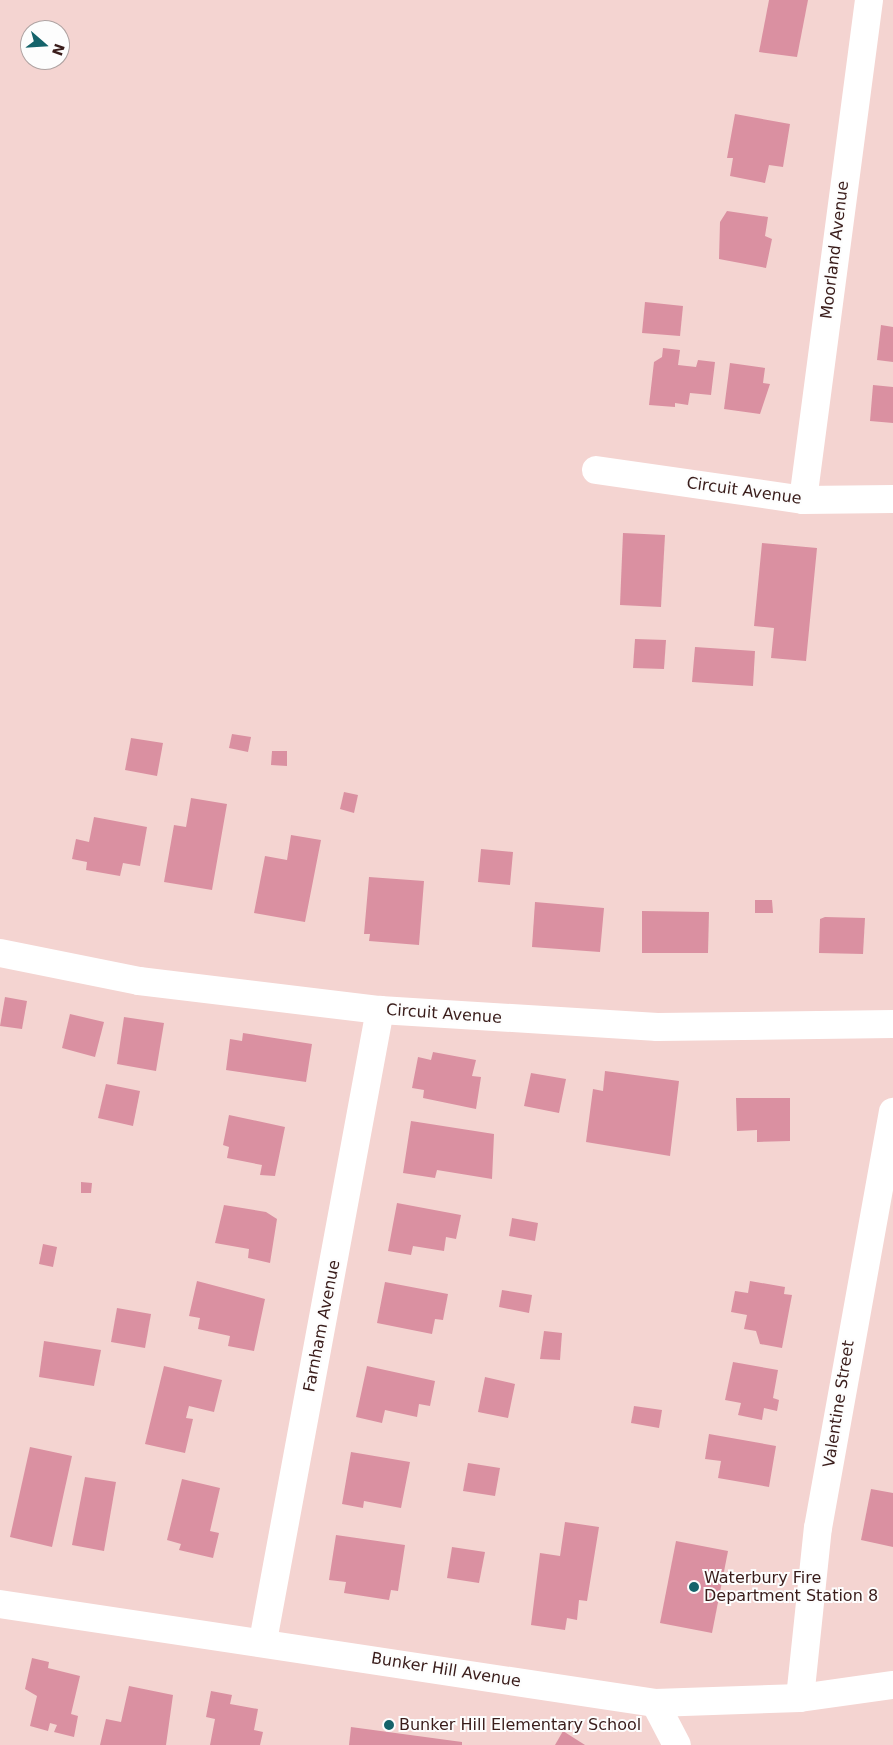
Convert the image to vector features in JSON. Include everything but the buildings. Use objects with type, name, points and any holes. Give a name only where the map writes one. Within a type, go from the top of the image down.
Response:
[{"type":"street","name":"Moorland Avenue","points":[[803,500],[868,0]]},
{"type":"street","name":"Circuit Avenue","points":[[596,470],[803,500],[893,499]]},
{"type":"street","name":"Circuit Avenue","points":[[0,953],[139,981],[380,1010],[657,1027],[893,1024]]},
{"type":"street","name":"Farnham Avenue","points":[[263,1641],[380,1010]]},
{"type":"street","name":"Valentine Street","points":[[800,1698],[818,1528],[893,1112]]},
{"type":"street","name":"Bunker Hill Avenue","points":[[0,1604],[263,1641],[655,1703],[800,1698],[893,1685]]},
{"type":"street","points":[[655,1703],[677,1745]]},
{"type":"place","name":"Waterbury Fire Department Station 8","points":[[694,1587]]},
{"type":"place","name":"Bunker Hill Elementary School","points":[[389,1725]]}]
